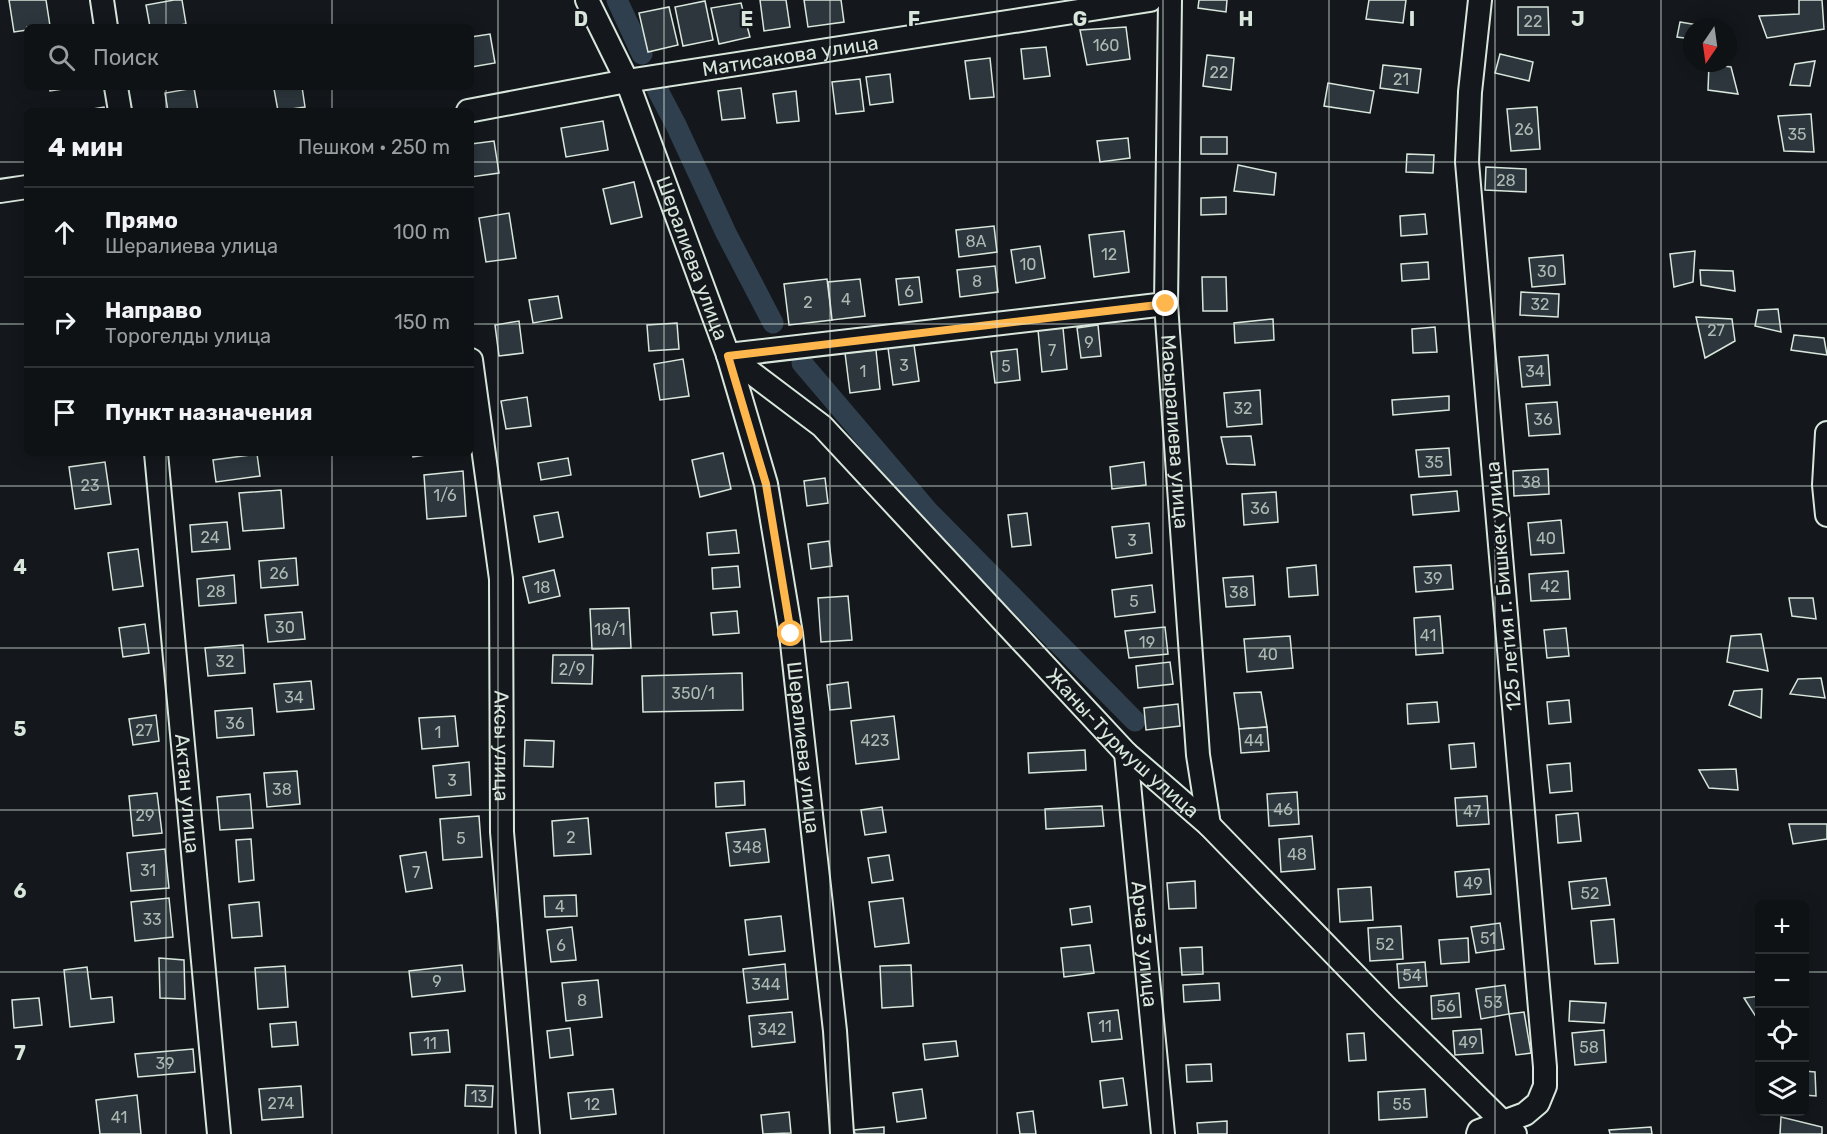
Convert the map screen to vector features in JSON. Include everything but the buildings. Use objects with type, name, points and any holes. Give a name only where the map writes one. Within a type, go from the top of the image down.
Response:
[{"type":"street","points":[[102,0],[106,24]]},
{"type":"street","name":"Шералиева улица","points":[[587,0],[627,81],[728,356],[766,484],[791,634],[835,1031],[842,1134]]},
{"type":"street","name":"Матисакова улица","points":[[474,110],[627,81],[1150,0]]},
{"type":"street","name":"Масыралиева улица","points":[[1170,0],[1166,304],[1198,755],[1209,825]]},
{"type":"street","name":"125 летия г. Бишкек улица","points":[[1478,1134],[1479,1131],[1508,1128],[1538,1103],[1545,1086],[1467,162],[1470,92],[1480,0]]},
{"type":"street","points":[[116,90],[120,108]]},
{"type":"street","points":[[0,191],[24,187]]},
{"type":"street","points":[[728,356],[1166,304]]},
{"type":"street","name":"Жаны-Турмуш улица","points":[[728,356],[822,426],[1126,753],[1209,825],[1386,1007],[1508,1128]]},
{"type":"street","name":"Аксы улица","points":[[474,382],[501,579],[502,832],[528,1134]]},
{"type":"street","points":[[1827,433],[1824,485],[1827,515]]},
{"type":"street","name":"Актан улица","points":[[156,456],[219,1134]]},
{"type":"street","name":"Арча 3 улица","points":[[1126,753],[1163,1134]]},
{"type":"waterway","points":[[617,0],[642,54]]},
{"type":"waterway","points":[[657,89],[726,233],[773,323]]},
{"type":"waterway","points":[[802,363],[928,511],[1135,721]]},
{"type":"route","points":[[791,634],[766,484],[728,356],[1166,304]]}]
